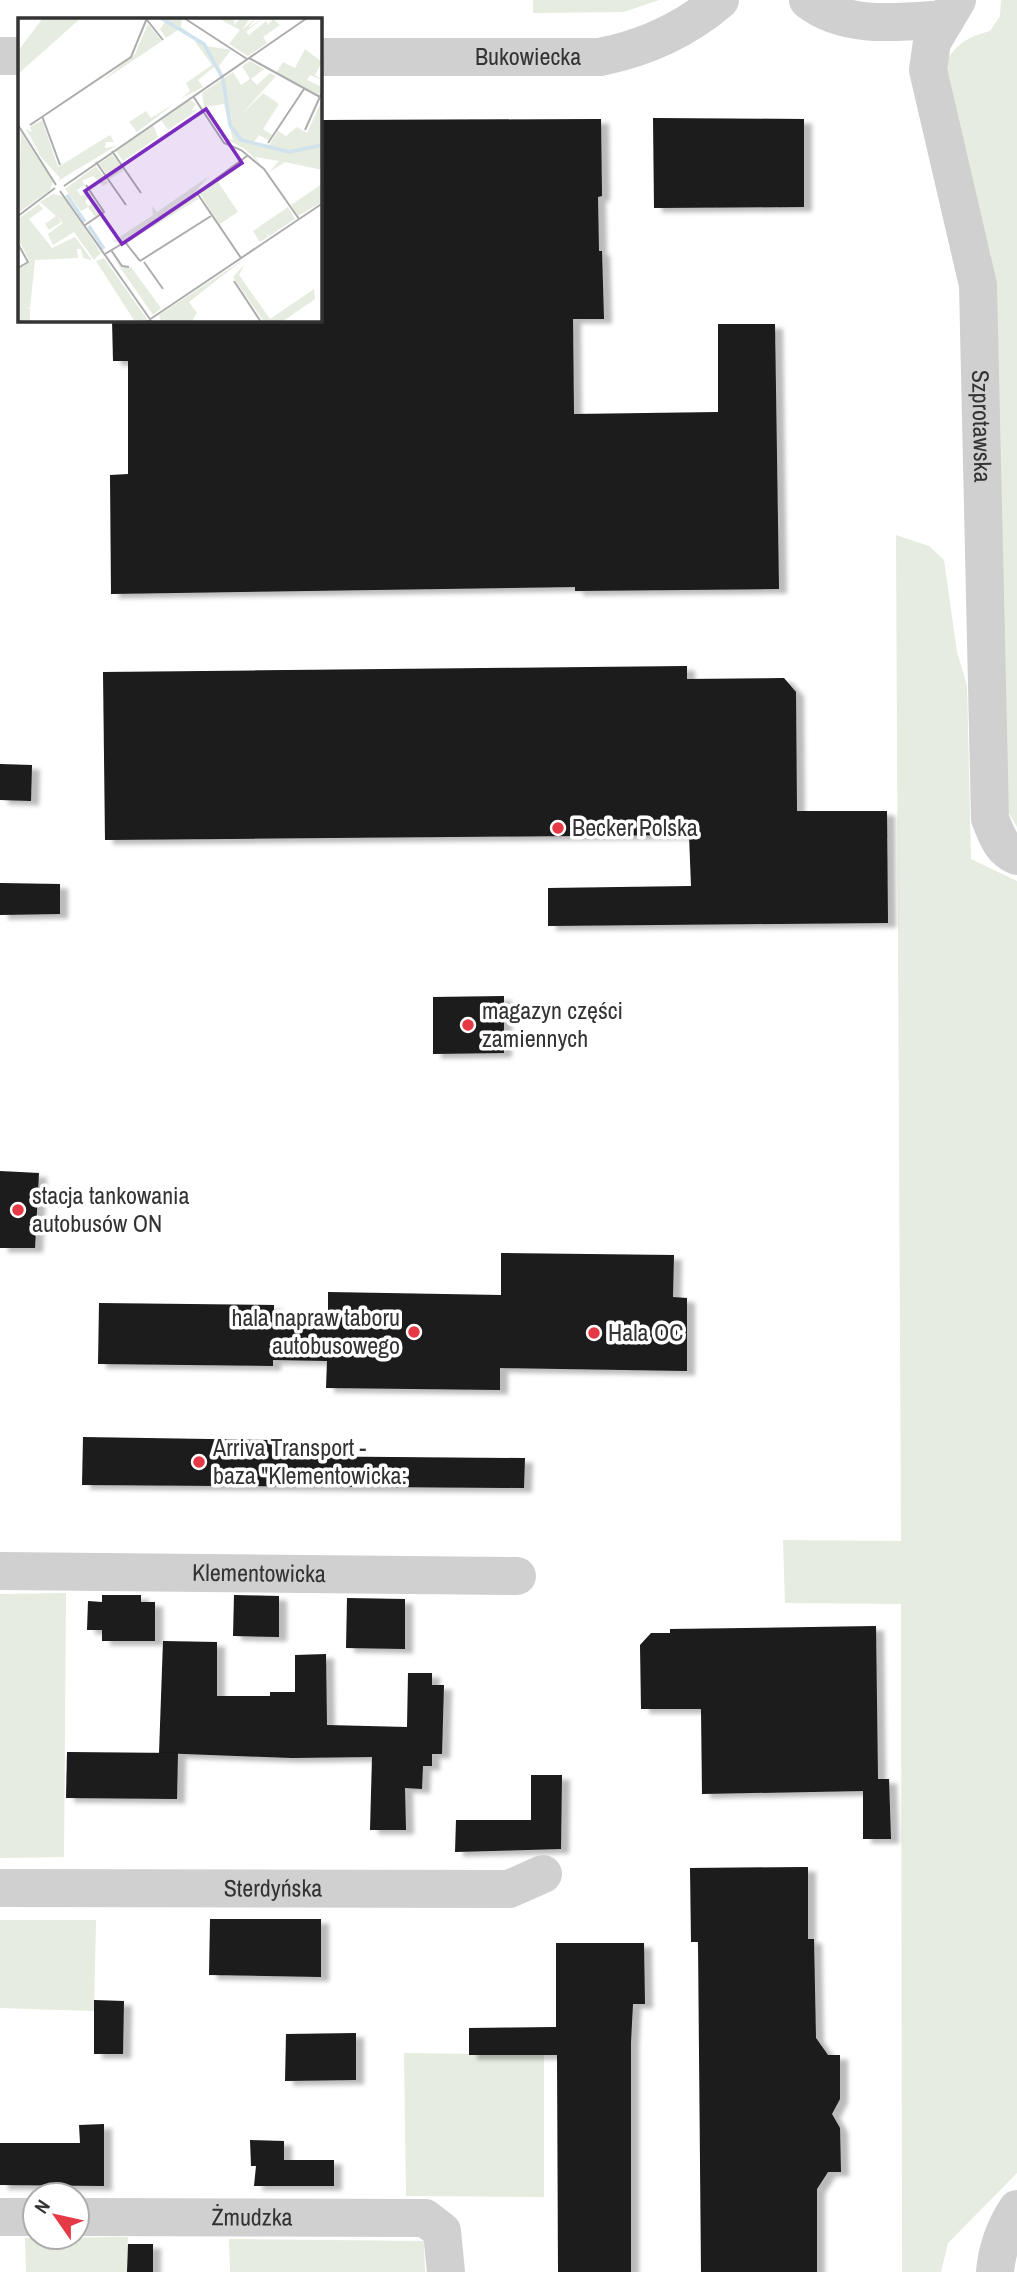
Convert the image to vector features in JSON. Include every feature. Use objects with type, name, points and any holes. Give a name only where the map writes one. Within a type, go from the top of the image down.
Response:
[{"type":"street","name":"Bukowiecka","points":[[322,57],[600,57],[629,51],[662,39],[720,0]]},
{"type":"street","points":[[808,0],[818,8],[861,21],[951,9]]},
{"type":"street","name":"Szprotawska","points":[[951,9],[932,42],[928,70],[978,285],[990,819],[1000,843],[1007,852],[1017,856]]},
{"type":"street","points":[[0,56],[18,56]]},
{"type":"street","name":"Klementowicka","points":[[0,1571],[517,1576]]},
{"type":"street","name":"Sterdyńska","points":[[0,1888],[509,1889],[542,1874]]},
{"type":"street","points":[[995,2272],[996,2254],[1004,2230],[1017,2209]]},
{"type":"street","points":[[0,2217],[21,2217]]},
{"type":"street","name":"Żmudzka","points":[[91,2217],[425,2218],[442,2231],[446,2272]]},
{"type":"shaded area","points":[[533,0],[659,0],[624,12],[533,13]]},
{"type":"shaded area","points":[[1001,0],[1017,0],[1017,827],[1006,808],[999,775],[991,255],[966,172],[945,63],[964,42],[990,31],[1000,16]]},
{"type":"shaded area","points":[[896,535],[929,546],[944,560],[957,652],[967,685],[971,859],[1017,881],[1017,2173],[948,2243],[941,2272],[902,2272],[901,1604],[785,1603],[783,1540],[901,1541]]},
{"type":"shaded area","points":[[66,1593],[64,1857],[0,1858],[0,1594]]},
{"type":"shaded area","points":[[0,1920],[96,1920],[94,2011],[0,2008]]},
{"type":"shaded area","points":[[404,2053],[544,2055],[544,2197],[406,2196]]},
{"type":"shaded area","points":[[91,2237],[128,2237],[127,2272],[26,2272],[25,2251],[91,2251]]},
{"type":"shaded area","points":[[229,2239],[424,2241],[425,2272],[230,2272]]},
{"type":"building","points":[[653,118],[804,119],[804,207],[654,208]]},
{"type":"building","points":[[601,119],[602,196],[598,197],[604,319],[573,319],[574,414],[718,412],[718,324],[775,324],[779,589],[575,591],[575,587],[111,594],[110,475],[128,474],[128,361],[113,361],[112,322],[322,322],[322,120]]},
{"type":"building","points":[[687,666],[687,679],[784,678],[796,692],[797,811],[887,811],[888,923],[548,926],[548,888],[691,886],[689,835],[105,840],[103,672]]},
{"type":"building","points":[[0,764],[32,765],[31,801],[0,800]]},
{"type":"building","points":[[0,883],[60,884],[60,914],[0,915]]},
{"type":"building","name":"magazyn części zamiennych","points":[[504,996],[504,1053],[433,1054],[433,997]]},
{"type":"building","name":"stacja tankowania autobusów ON","points":[[0,1171],[39,1173],[35,1248],[0,1248]]},
{"type":"building","points":[[501,1253],[674,1255],[673,1297],[687,1298],[687,1371],[500,1368],[500,1390],[326,1388],[327,1361],[273,1360],[273,1366],[98,1364],[99,1303],[274,1305],[274,1314],[328,1316],[328,1292],[501,1295]]},
{"type":"building","points":[[83,1437],[273,1440],[273,1456],[525,1458],[524,1488],[82,1485]]},
{"type":"building","points":[[102,1595],[141,1595],[141,1602],[155,1602],[155,1641],[102,1641],[102,1630],[87,1630],[88,1601],[102,1602]]},
{"type":"building","points":[[234,1595],[279,1596],[279,1637],[233,1636]]},
{"type":"building","points":[[347,1598],[405,1599],[405,1649],[346,1648]]},
{"type":"building","points":[[876,1626],[878,1779],[889,1779],[891,1839],[863,1839],[863,1791],[702,1794],[701,1709],[641,1709],[640,1645],[651,1633],[670,1633],[670,1629]]},
{"type":"building","points":[[163,1641],[217,1642],[217,1696],[270,1696],[270,1692],[295,1692],[295,1655],[326,1654],[327,1725],[407,1727],[408,1673],[432,1673],[432,1685],[444,1685],[442,1754],[432,1754],[432,1766],[423,1766],[422,1789],[405,1788],[406,1830],[370,1830],[372,1757],[292,1758],[159,1753]]},
{"type":"building","points":[[67,1752],[178,1753],[177,1799],[66,1798]]},
{"type":"building","points":[[531,1775],[562,1775],[561,1849],[455,1852],[456,1820],[531,1820]]},
{"type":"building","points":[[808,1867],[808,1939],[814,1939],[816,2038],[828,2055],[840,2055],[840,2099],[832,2114],[840,2128],[841,2172],[828,2172],[817,2189],[817,2272],[701,2272],[698,1942],[691,1942],[690,1868]]},
{"type":"building","points":[[210,1919],[321,1919],[321,1977],[209,1975]]},
{"type":"building","points":[[556,1943],[644,1943],[645,2004],[633,2004],[631,2042],[631,2272],[558,2272],[557,2055],[469,2055],[469,2028],[556,2027]]},
{"type":"building","points":[[94,2000],[124,2001],[123,2054],[94,2054]]},
{"type":"building","points":[[356,2033],[356,2080],[285,2081],[286,2034]]},
{"type":"building","points":[[104,2124],[104,2186],[91,2186],[91,2181],[21,2181],[21,2185],[0,2185],[0,2143],[80,2143],[79,2125]]},
{"type":"building","points":[[250,2140],[284,2141],[284,2160],[334,2160],[334,2186],[254,2186],[256,2166],[251,2166]]},
{"type":"building","points":[[128,2244],[153,2244],[153,2272],[127,2272]]},
{"type":"place","name":"Becker Polska","points":[[558,828]]},
{"type":"place","name":"magazyn części zamiennych","points":[[468,1025]]},
{"type":"place","name":"stacja tankowania autobusów ON","points":[[18,1210]]},
{"type":"place","name":"hala napraw taboru autobusowego","points":[[414,1332]]},
{"type":"place","name":"Hala OC","points":[[594,1333]]},
{"type":"place","name":"Arriva Transport - baza \"Klementowicka:","points":[[199,1462]]}]
